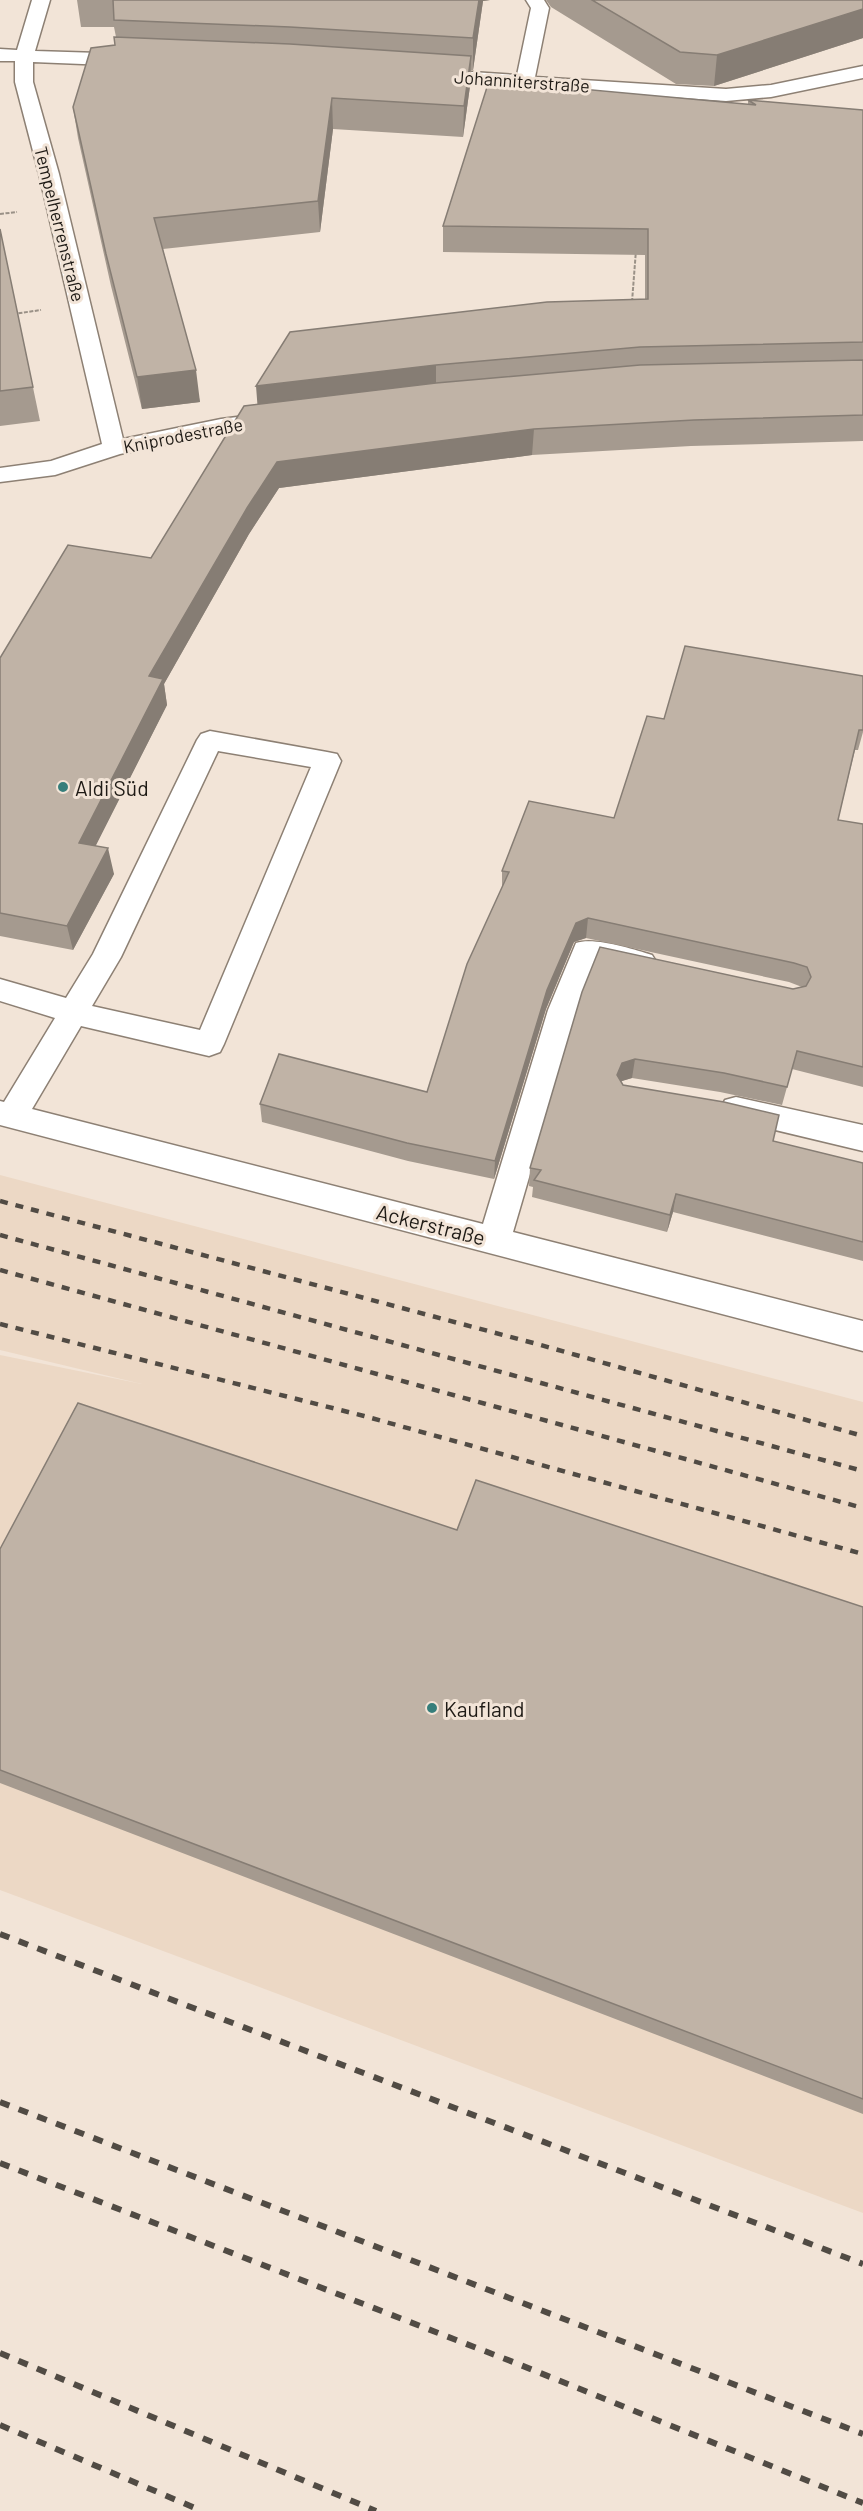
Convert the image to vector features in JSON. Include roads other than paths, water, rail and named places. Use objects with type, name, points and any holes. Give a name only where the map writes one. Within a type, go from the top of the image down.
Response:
[{"type":"street","name":"Tempelherrenstraße","points":[[41,0],[24,56],[24,82],[49,174],[114,448]]},
{"type":"street","points":[[525,81],[540,8],[535,0]]},
{"type":"street","points":[[0,55],[152,61]]},
{"type":"street","name":"Johanniterstraße","points":[[410,74],[726,95],[771,91],[863,72]]},
{"type":"street","name":"Kniprodestraße","points":[[0,475],[55,468],[114,448],[221,426],[300,416]]},
{"type":"street","points":[[0,990],[74,1012],[102,1021],[208,1044],[327,761],[210,740],[106,957],[74,1012],[6,1114]]},
{"type":"street","points":[[494,1241],[563,1010],[586,951],[665,968]]},
{"type":"street","points":[[709,1104],[863,1138]]},
{"type":"street","name":"Ackerstraße","points":[[6,1114],[863,1336]]},
{"type":"railway","points":[[0,1201],[537,1344],[863,1436]]},
{"type":"railway","points":[[0,1235],[863,1471]]},
{"type":"railway","points":[[0,1270],[863,1508]]},
{"type":"railway","points":[[0,1324],[364,1416],[863,1554]]},
{"type":"railway","points":[[0,1934],[863,2264]]},
{"type":"railway","points":[[0,2102],[863,2434]]},
{"type":"railway","points":[[0,2163],[513,2362],[863,2503]]},
{"type":"railway","points":[[0,2353],[376,2511]]},
{"type":"railway","points":[[0,2425],[202,2511]]},
{"type":"place","name":"Aldi Süd","points":[[63,787]]},
{"type":"place","name":"Kaufland","points":[[432,1708]]}]
